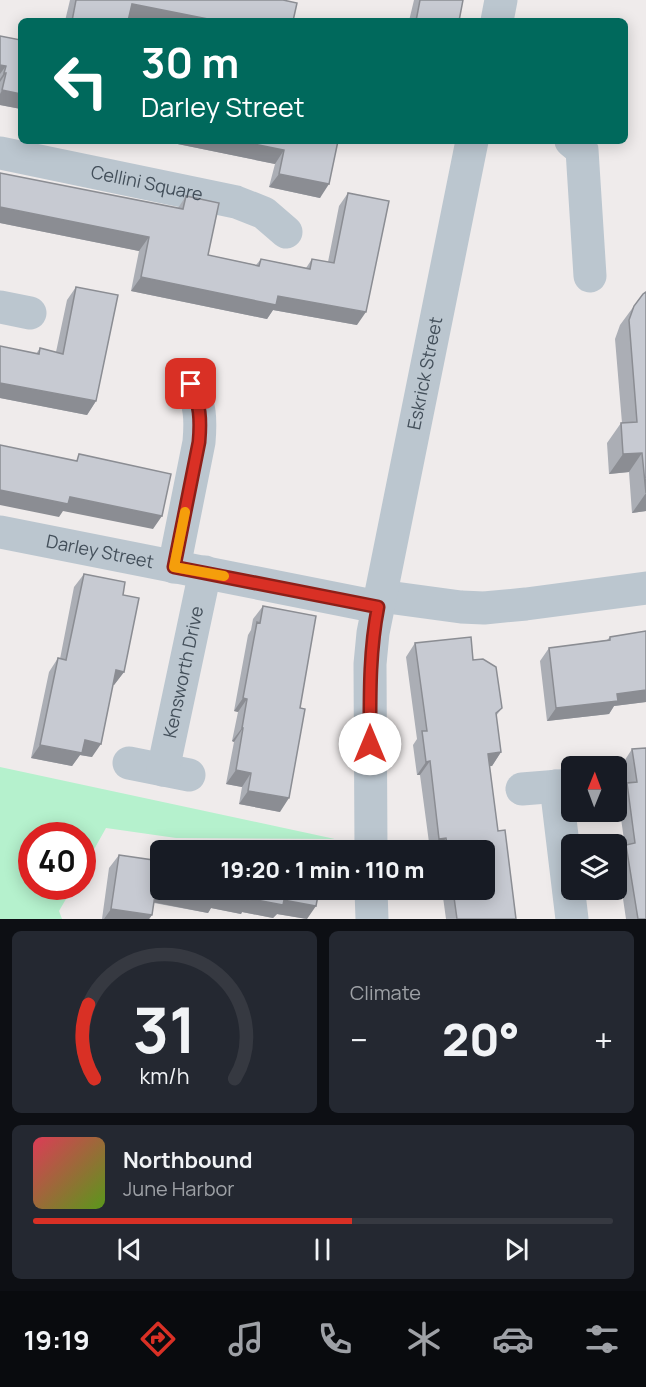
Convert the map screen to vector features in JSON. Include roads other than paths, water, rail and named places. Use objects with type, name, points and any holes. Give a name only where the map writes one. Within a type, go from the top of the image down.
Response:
[{"type":"street","points":[[498,18],[501,0]]},
{"type":"street","name":"Eskrick Street","points":[[371,840],[370,664],[373,633],[471,144]]},
{"type":"street","points":[[575,144],[582,150],[590,276]]},
{"type":"street","name":"Cellini Square","points":[[0,153],[236,202],[264,213],[286,232]]},
{"type":"street","name":"Kensworth Drive","points":[[129,763],[176,772],[201,424],[198,400],[191,384]]},
{"type":"street","name":"Darley Street","points":[[0,532],[190,569],[379,602],[484,608],[646,588]]},
{"type":"street","points":[[522,789],[561,786]]},
{"type":"street","points":[[566,822],[572,919]]},
{"type":"street","points":[[371,900],[372,919]]}]
